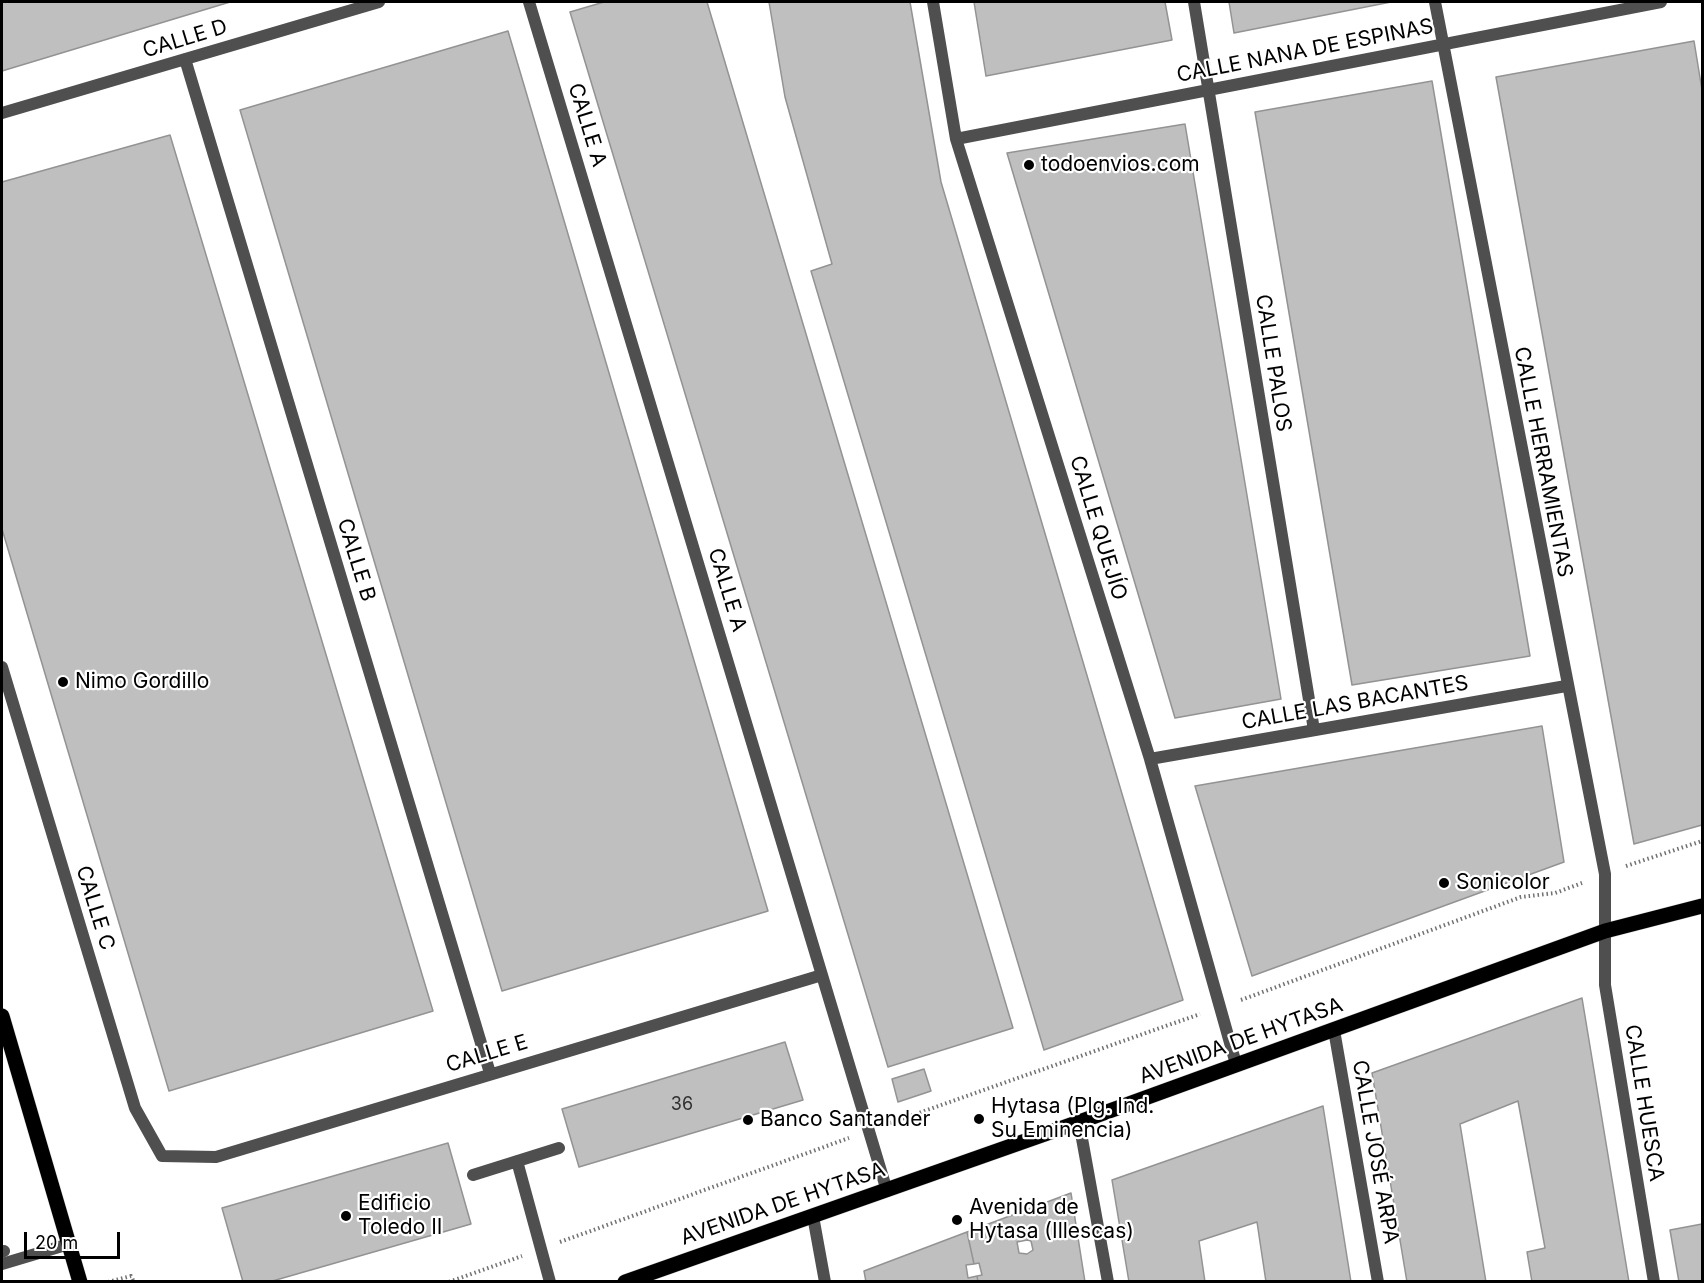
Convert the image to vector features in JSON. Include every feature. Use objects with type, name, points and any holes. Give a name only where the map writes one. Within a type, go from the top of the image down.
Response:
[{"type":"main road","name":"AVENIDA DE HYTASA","points":[[625,1281],[887,1191],[1605,931],[1702,906]]},
{"type":"main road","points":[[2,1016],[80,1281]]},
{"type":"street","name":"CALLE D","points":[[2,114],[379,2]]},
{"type":"street","name":"CALLE A","points":[[529,2],[887,1191]]},
{"type":"street","name":"CALLE QUEJÍO","points":[[933,2],[956,138],[1150,759],[1236,1064]]},
{"type":"street","name":"CALLE PALOS","points":[[1194,2],[1314,730]]},
{"type":"street","name":"CALLE HERRAMIENTAS","points":[[1435,2],[1566,686],[1605,874],[1605,931]]},
{"type":"street","name":"CALLE NANA DE ESPINAS","points":[[956,138],[1661,2]]},
{"type":"street","name":"CALLE B","points":[[185,59],[490,1073]]},
{"type":"street","name":"CALLE C","points":[[2,667],[135,1108],[162,1156]]},
{"type":"street","name":"CALLE LAS BACANTES","points":[[1150,759],[1566,686]]},
{"type":"street","name":"CALLE HUESCA","points":[[1605,931],[1605,985],[1654,1281]]},
{"type":"street","name":"CALLE E","points":[[162,1156],[216,1157],[822,975]]},
{"type":"street","name":"CALLE JOSÉ ARPA","points":[[1334,1030],[1378,1281]]},
{"type":"street","points":[[1079,1122],[1108,1281]]},
{"type":"street","points":[[473,1175],[559,1148]]},
{"type":"street","points":[[517,1161],[550,1281]]},
{"type":"street","points":[[813,1216],[825,1281]]},
{"type":"street","points":[[2,1264],[69,1244]]},
{"type":"path","points":[[449,1281],[1220,1007],[1521,897],[1555,893],[1702,841]]},
{"type":"path","points":[[108,1281],[131,1276],[134,1281]]},
{"type":"building","points":[[2,2],[230,2],[2,71]]},
{"type":"building","points":[[604,2],[707,2],[1013,1028],[888,1067],[570,12]]},
{"type":"building","points":[[769,2],[910,2],[941,182],[1183,1000],[1044,1050],[811,271],[832,264],[785,97]]},
{"type":"building","points":[[974,2],[1165,2],[1172,40],[986,76]]},
{"type":"building","points":[[1229,2],[1391,2],[1234,33]]},
{"type":"building","points":[[508,31],[768,911],[502,991],[240,110]]},
{"type":"building","points":[[1694,41],[1702,90],[1702,825],[1634,844],[1496,77]]},
{"type":"building","points":[[1432,81],[1530,656],[1352,685],[1255,112]]},
{"type":"building","points":[[1185,124],[1281,699],[1175,718],[1007,153]]},
{"type":"building","points":[[170,135],[433,1011],[169,1091],[2,529],[2,182]]},
{"type":"building","points":[[1542,726],[1564,862],[1252,976],[1195,786]]},
{"type":"building","points":[[1582,998],[1629,1282],[1532,1282],[1527,1252],[1545,1248],[1518,1101],[1460,1124],[1486,1282],[1407,1282],[1372,1073]]},
{"type":"building","points":[[785,1042],[803,1100],[579,1167],[562,1109]]},
{"type":"building","points":[[924,1069],[931,1091],[898,1102],[892,1079]]},
{"type":"building","points":[[1323,1106],[1351,1282],[1266,1282],[1257,1222],[1199,1241],[1205,1282],[1129,1282],[1112,1180]]},
{"type":"building","name":"Edificio Toledo II","points":[[448,1143],[471,1224],[269,1282],[243,1282],[222,1208]]},
{"type":"building","points":[[1071,1193],[1085,1282],[978,1282],[977,1276],[982,1275],[979,1263],[974,1264],[967,1232]],"holes":[[[1031,1241],[1033,1250],[1027,1254],[1019,1253],[1017,1242]]]},
{"type":"building","points":[[1702,1224],[1702,1282],[1679,1282],[1670,1230]]},
{"type":"building","points":[[967,1232],[974,1264],[966,1265],[968,1278],[977,1276],[978,1282],[866,1282],[864,1271]]},
{"type":"place","name":"todoenvios.com","points":[[1029,165]]},
{"type":"place","name":"Nimo Gordillo","points":[[63,682]]},
{"type":"place","name":"Sonicolor","points":[[1444,883]]},
{"type":"place","name":"Hytasa (Plg. Ind. Su Eminencia)","points":[[979,1119]]},
{"type":"place","name":"Banco Santander","points":[[748,1120]]},
{"type":"place","name":"Edificio Toledo II","points":[[346,1216]]},
{"type":"place","name":"Avenida de Hytasa (Illescas)","points":[[957,1220]]}]
